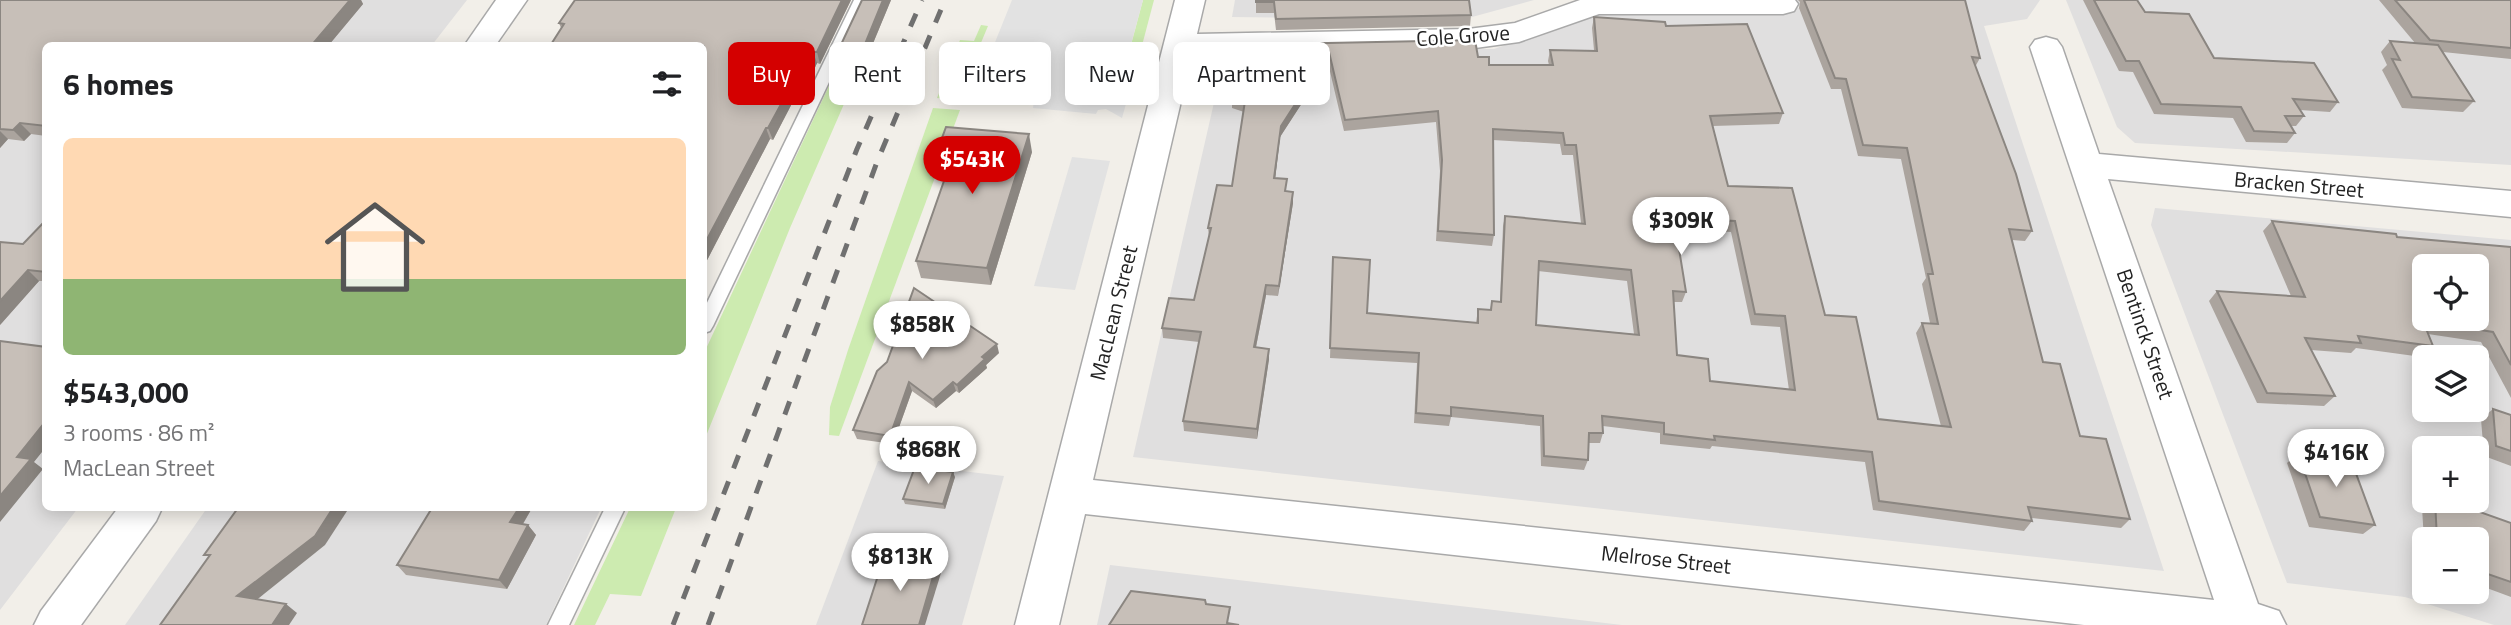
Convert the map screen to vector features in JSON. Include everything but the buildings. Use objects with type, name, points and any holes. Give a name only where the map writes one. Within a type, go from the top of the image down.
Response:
[{"type":"street","points":[[482,42],[512,0]]},
{"type":"street","name":"MacLean Street","points":[[1180,42],[1190,0]]},
{"type":"street","name":"Cole Grove","points":[[1295,42],[1468,39],[1519,32],[1596,5],[1783,4]]},
{"type":"street","name":"Bentinck Street","points":[[2046,47],[2253,623]]},
{"type":"street","name":"MacLean Street","points":[[1037,625],[1173,72]]},
{"type":"street","name":"Bracken Street","points":[[2087,165],[2511,204]]},
{"type":"street","name":"Melrose Street","points":[[1069,495],[2253,623]]},
{"type":"street","points":[[56,625],[140,511]]},
{"type":"lane","points":[[707,320],[861,0]]},
{"type":"lane","points":[[558,625],[614,511]]},
{"type":"shaded area","points":[[0,0],[467,0],[434,42],[42,42],[42,511],[76,511],[0,610]]},
{"type":"shaded area","points":[[1012,0],[1143,0],[1132,42],[1065,42],[1065,105],[1126,105],[1122,118],[1106,109],[1098,110],[1096,114],[1033,108],[1033,105],[1051,105],[1051,42],[995,42]]},
{"type":"shaded area","points":[[1235,0],[1534,0],[1461,20],[1232,17]]},
{"type":"shaded area","points":[[1797,0],[2040,0],[2027,19],[1984,26],[2164,571],[1133,457],[1213,105],[1330,105],[1330,50],[1494,49],[1618,5],[1799,8]]},
{"type":"shaded area","points":[[2066,0],[2511,0],[2511,165],[2135,143],[2117,127]]},
{"type":"shaded area","points":[[1072,157],[1110,161],[1075,290],[1034,286]]},
{"type":"shaded area","points":[[2155,208],[2511,240],[2511,625],[2494,625],[2427,604],[2489,604],[2489,527],[2412,527],[2412,599],[2287,583],[2151,225]]},
{"type":"shaded area","points":[[878,461],[1004,476],[962,625],[816,625]]},
{"type":"shaded area","points":[[205,511],[600,511],[546,625],[125,625]]},
{"type":"shaded area","points":[[1110,565],[1622,625],[1097,625]]},
{"type":"green space","points":[[1143,0],[1154,0],[1143,42],[1132,42]]},
{"type":"green space","points":[[981,25],[988,26],[981,42],[959,42],[974,41]]},
{"type":"green space","points":[[829,86],[829,105],[844,105],[790,228],[707,434],[707,347]]},
{"type":"green space","points":[[933,108],[960,110],[839,436],[829,435],[830,407],[848,350]]},
{"type":"green space","points":[[629,511],[675,511],[641,596],[610,594],[595,625],[574,625]]},
{"type":"railway","points":[[673,625],[857,149],[922,0]]},
{"type":"railway","points":[[708,625],[877,162],[945,0]]}]
